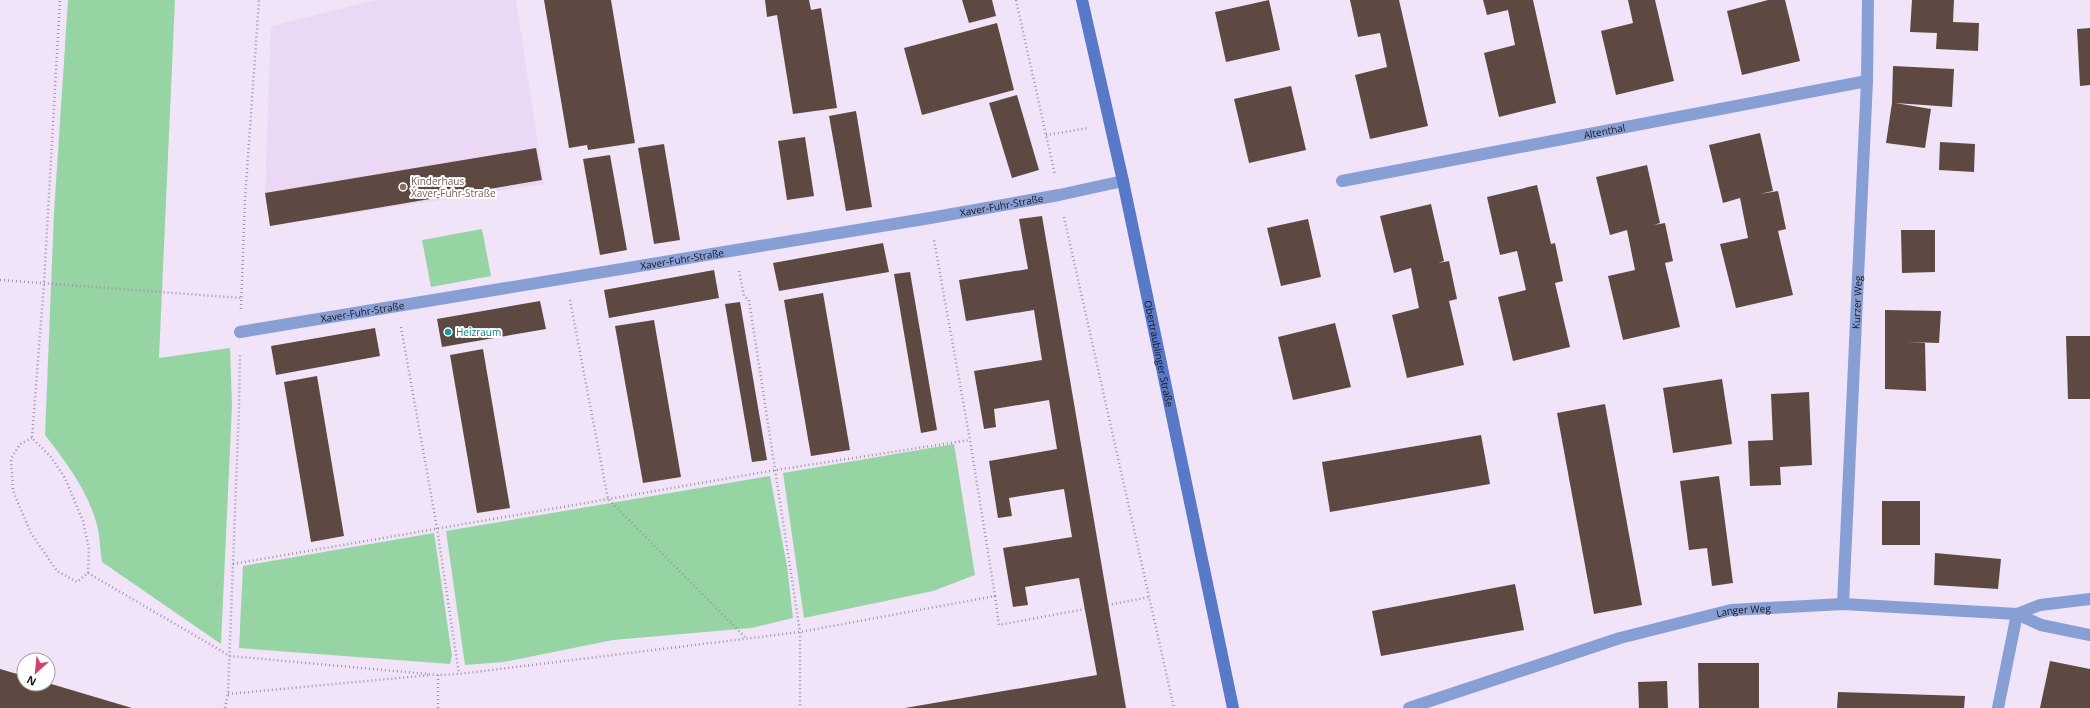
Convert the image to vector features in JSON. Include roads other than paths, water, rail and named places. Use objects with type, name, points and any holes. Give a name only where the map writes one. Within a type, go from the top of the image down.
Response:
[{"type":"street","name":"Obertraublinger Straße","points":[[1082,0],[1123,181],[1232,708]]},
{"type":"street","name":"Kurzer Weg","points":[[1843,604],[1867,82],[1868,0]]},
{"type":"street","name":"Altenthal","points":[[1342,182],[1867,82]]},
{"type":"street","name":"Xaver-Fuhr-Straße","points":[[240,332],[930,218],[1059,195],[1123,181]]},
{"type":"street","name":"Langer Weg","points":[[1409,708],[1584,648],[1731,610],[1843,604],[2017,614],[2040,605],[2090,599]]},
{"type":"street","points":[[1998,708],[2017,614],[2042,625],[2090,635]]},
{"type":"place","name":"Kinderhaus Xaver-Fuhr-Straße","points":[[403,187]]},
{"type":"place","name":"Heizraum","points":[[448,332]]}]
